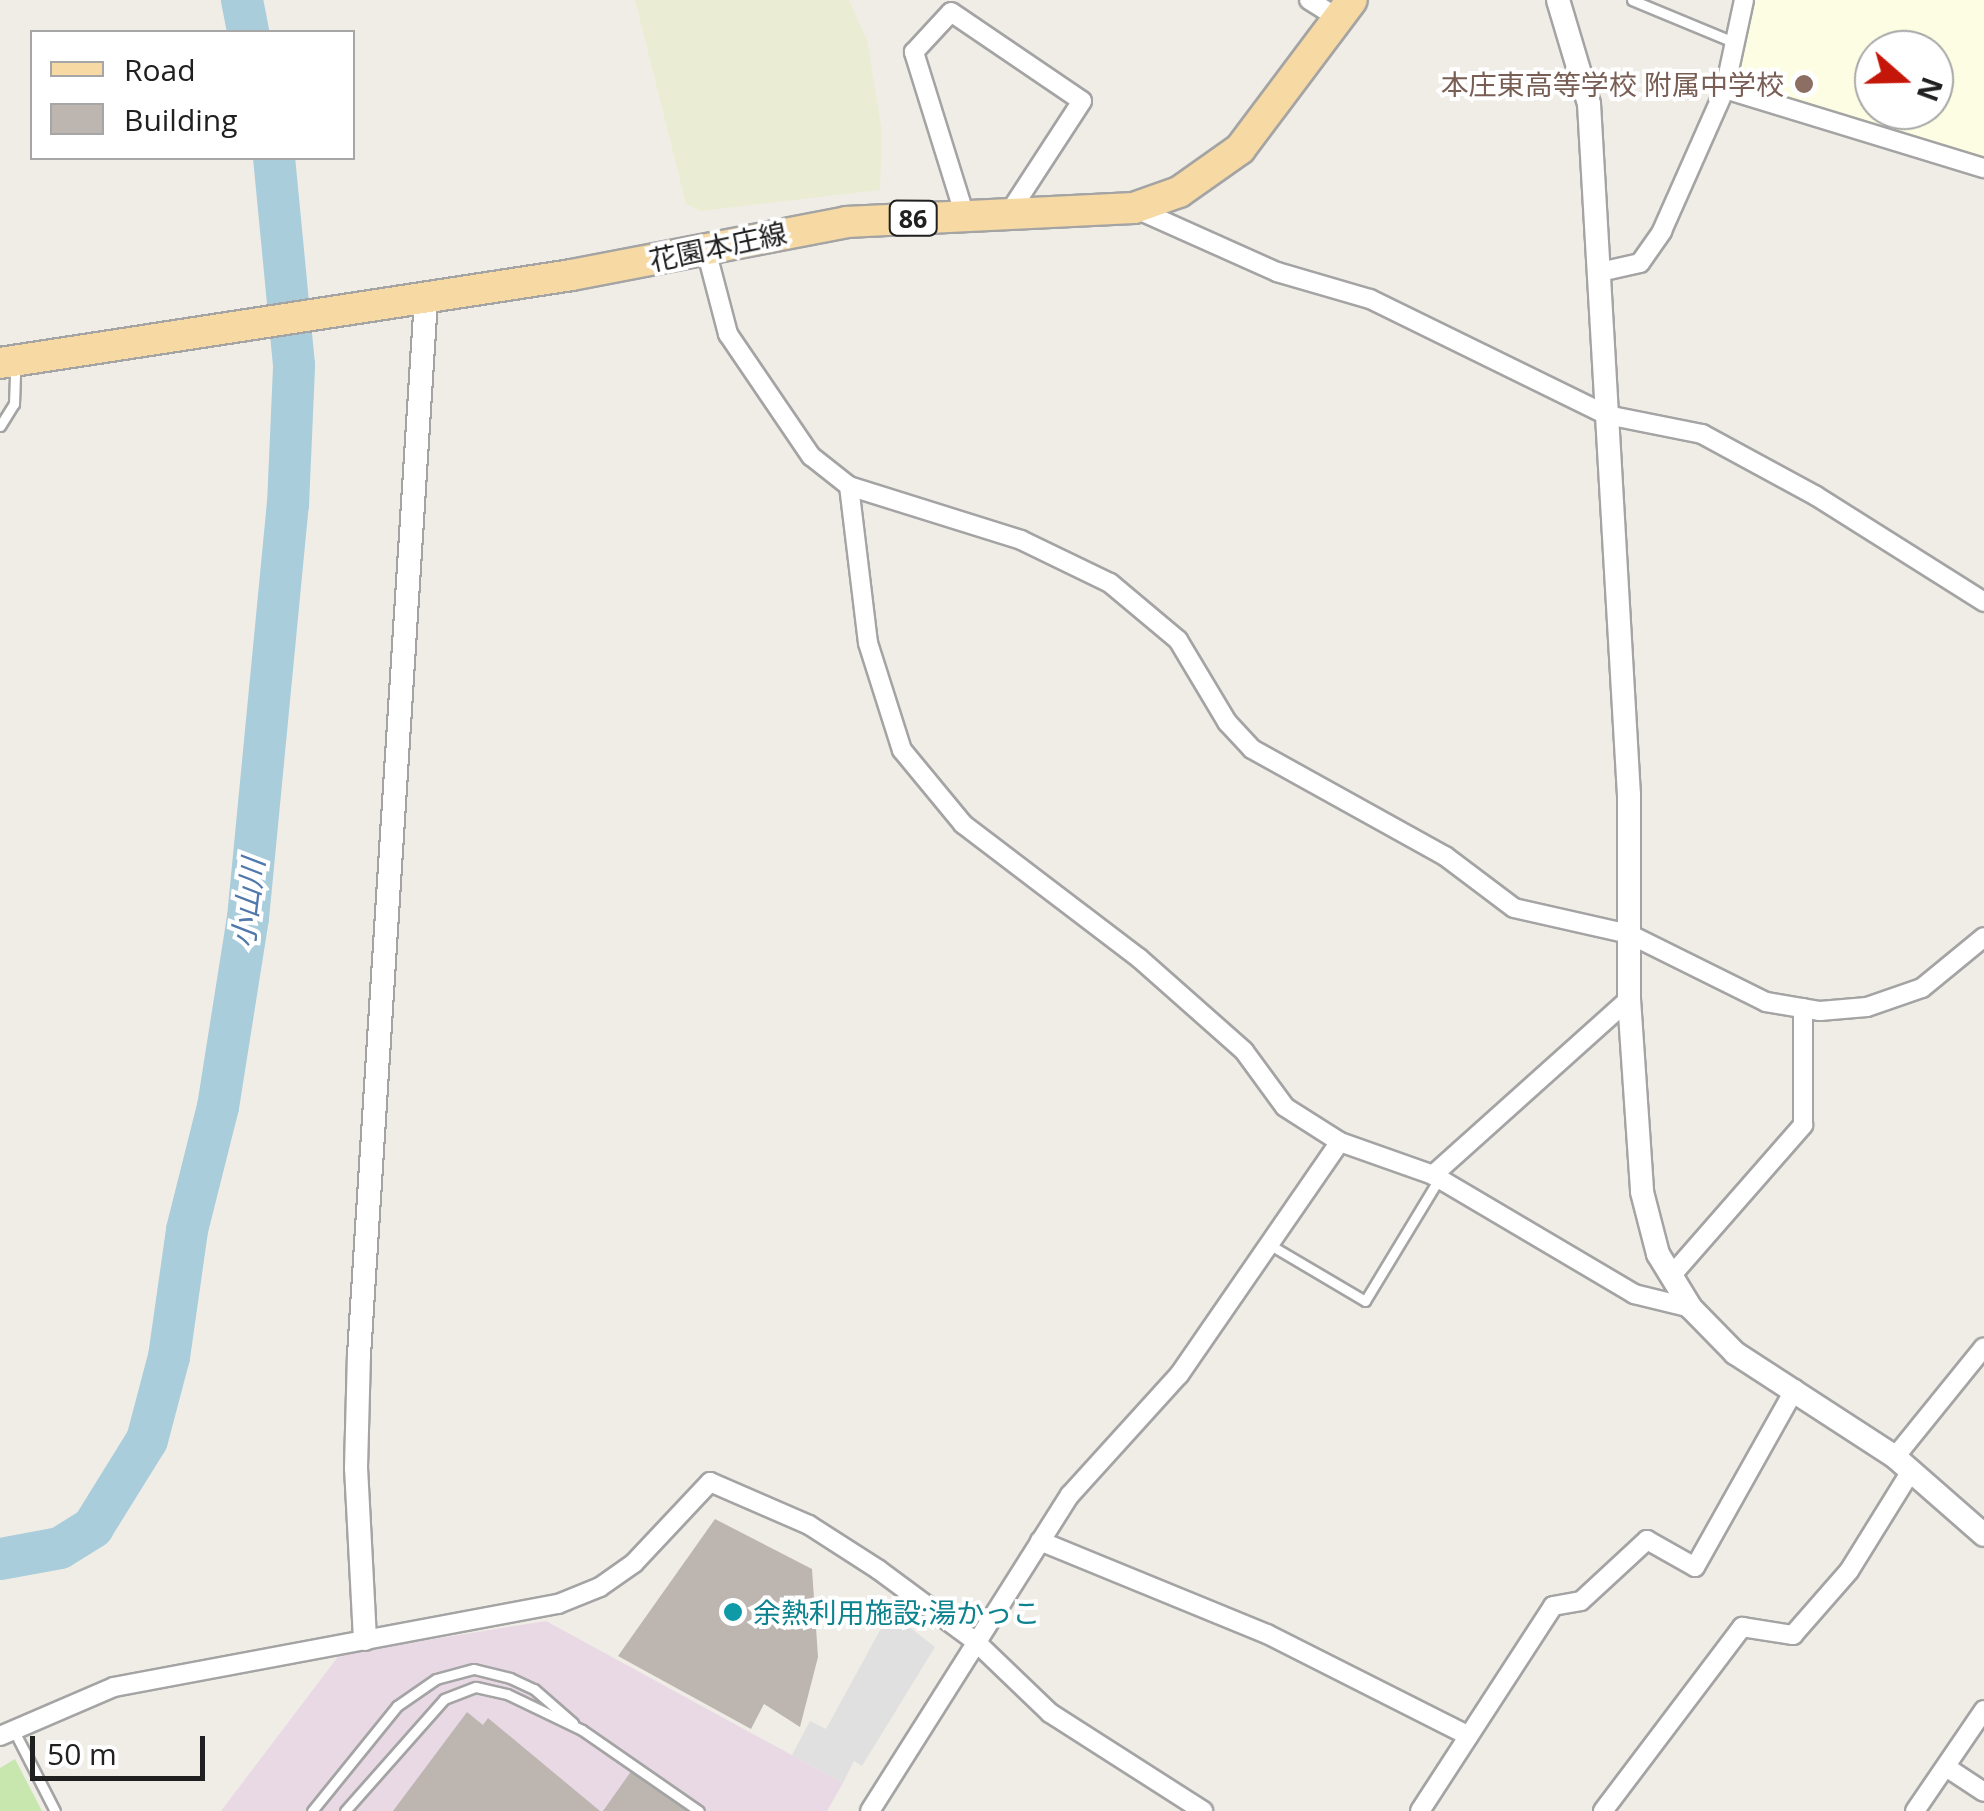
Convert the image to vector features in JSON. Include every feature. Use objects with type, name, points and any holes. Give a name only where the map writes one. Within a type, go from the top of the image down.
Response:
[{"type":"main road","name":"花園本庄線","points":[[7,362],[426,298],[846,222],[1134,208],[1178,192],[1240,150],[1345,9]]},
{"type":"street","points":[[1309,0],[1345,9]]},
{"type":"street","points":[[1558,0],[1589,104],[1630,794],[1628,1000],[1642,1192],[1672,1276],[1691,1308],[1735,1353],[1903,1464],[1984,1535]]},
{"type":"street","points":[[1600,272],[1640,263],[1662,231],[1725,89],[1738,44],[1744,0]]},
{"type":"street","points":[[965,216],[914,52],[951,12],[1082,102],[1009,214]]},
{"type":"street","points":[[1725,89],[1984,168]]},
{"type":"street","points":[[1134,208],[1277,272],[1370,299],[1608,415],[1702,434],[1816,496],[1984,602]]},
{"type":"street","points":[[706,250],[728,334],[810,456],[849,486],[1021,540],[1110,583],[1178,640],[1227,722],[1287,773],[1445,856],[1514,908],[1629,934],[1766,1002],[1804,1008],[1867,1006],[1922,988],[1983,942]]},
{"type":"street","points":[[365,1639],[356,1468],[359,1355],[426,298]]},
{"type":"street","points":[[849,486],[868,643],[902,750],[963,824],[1139,958],[1244,1051],[1285,1107],[1340,1142],[1436,1177],[1634,1294],[1691,1308]]},
{"type":"street","points":[[1436,1177],[1628,1000]]},
{"type":"street","points":[[1672,1276],[1804,1124],[1804,1008]]},
{"type":"street","points":[[870,1811],[1040,1540],[1091,1470],[1179,1375],[1272,1246],[1340,1142]]},
{"type":"street","points":[[1603,1811],[1742,1626],[1793,1635],[1849,1571],[1903,1464],[1984,1347]]},
{"type":"street","points":[[1420,1811],[1553,1606],[1581,1601],[1647,1540],[1695,1567],[1794,1389]]},
{"type":"street","points":[[6,1732],[114,1687],[365,1639],[476,1624],[600,1587],[634,1564],[710,1482],[828,1536],[975,1641],[1050,1713],[1203,1811]]},
{"type":"street","points":[[1040,1540],[1267,1634],[1469,1736]]},
{"type":"street","points":[[1915,1811],[1984,1710]]},
{"type":"street","points":[[1946,1767],[1984,1792]]},
{"type":"lane","points":[[1632,0],[1738,44]]},
{"type":"lane","points":[[0,426],[14,404],[7,362]]},
{"type":"lane","points":[[1272,1246],[1365,1301],[1436,1177]]},
{"type":"lane","points":[[312,1811],[397,1706],[460,1672],[494,1673],[534,1689],[582,1730],[700,1811]]},
{"type":"lane","points":[[345,1811],[453,1692],[496,1690],[582,1730]]},
{"type":"lane","points":[[6,1732],[55,1811]]},
{"type":"shaded area","points":[[635,0],[849,0],[867,40],[882,131],[880,190],[701,211],[686,204]]},
{"type":"shaded area","name":"本庄東高等学校 附属中学校","points":[[1750,0],[1984,0],[1984,163],[1878,130],[1954,130],[1954,30],[1854,30],[1854,123],[1736,86],[1731,81]]},
{"type":"shaded area","points":[[890,1612],[935,1647],[862,1766],[854,1761],[843,1783],[792,1755],[810,1721],[826,1729]]},
{"type":"shaded area","points":[[546,1621],[843,1783],[827,1811],[221,1811],[340,1654]]},
{"type":"green space","points":[[15,1759],[42,1811],[0,1811],[0,1768]]},
{"type":"building","name":"余熱利用施設;湯かっこ","points":[[715,1519],[812,1569],[818,1657],[800,1727],[764,1704],[751,1729],[618,1656]]},
{"type":"building","points":[[467,1712],[483,1725],[488,1718],[600,1811],[393,1811]]},
{"type":"building","points":[[632,1770],[688,1811],[603,1811]]},
{"type":"waterway","name":"小山川","points":[[242,0],[248,30]]},
{"type":"waterway","name":"小山川","points":[[0,1559],[60,1548],[93,1527],[147,1440],[169,1357],[187,1230],[218,1107],[248,918],[288,505],[294,365],[274,160]]},
{"type":"place","name":"本庄東高等学校 附属中学校","points":[[1804,84]]},
{"type":"place","name":"余熱利用施設;湯かっこ","points":[[733,1612]]}]
